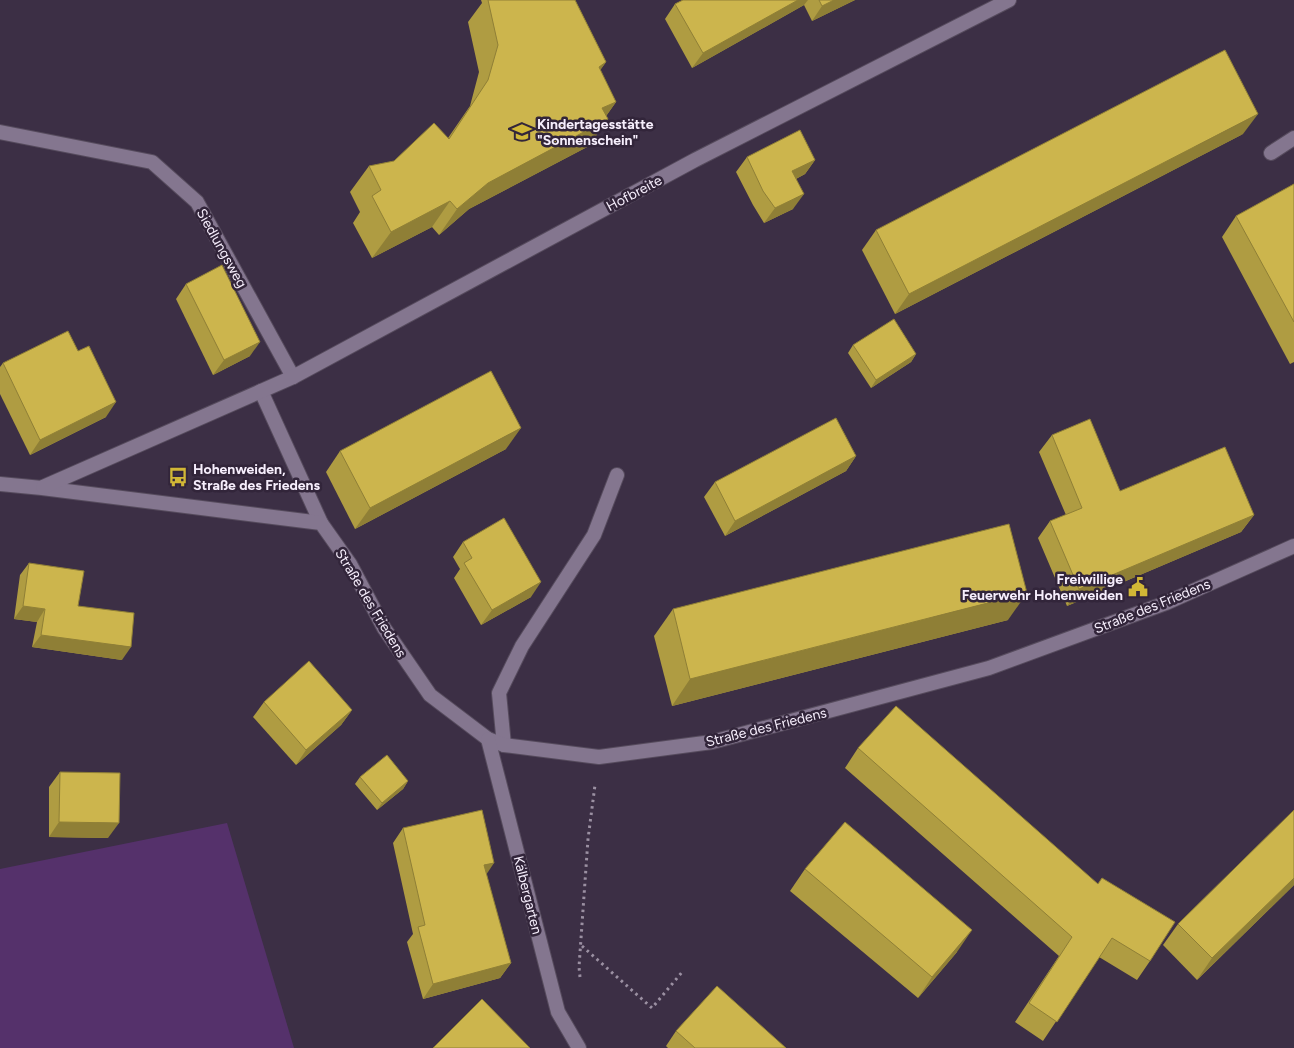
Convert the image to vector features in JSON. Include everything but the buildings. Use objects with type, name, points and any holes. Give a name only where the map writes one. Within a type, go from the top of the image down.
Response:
[{"type":"street","name":"Hofbreite","points":[[261,391],[293,377],[695,160],[1009,0]]},
{"type":"street","name":"Siedlungsweg","points":[[0,132],[152,162],[197,202],[293,377]]},
{"type":"street","points":[[1271,153],[1294,138]]},
{"type":"street","points":[[42,488],[261,391]]},
{"type":"street","name":"Straße des Friedens","points":[[261,391],[322,523],[350,564],[384,628],[430,695],[488,739],[504,745],[599,757],[712,742],[989,668],[1166,603],[1294,546]]},
{"type":"street","points":[[504,745],[499,693],[522,646],[594,535],[617,475]]},
{"type":"street","points":[[0,484],[322,523]]},
{"type":"street","name":"Kälbergarten","points":[[488,739],[558,1012],[579,1048]]},
{"type":"path","points":[[581,984],[579,967],[588,839],[599,757]]},
{"type":"path","points":[[581,946],[652,1008],[683,971]]},
{"type":"shaded area","points":[[227,823],[294,1048],[0,1048],[0,869]]},
{"type":"place","name":"Kindertagesstätte \"Sonnenschein\"","points":[[522,132]]},
{"type":"place","name":"Hohenweiden, Straße des Friedens","points":[[178,477]]},
{"type":"place","name":"Freiwillige Feuerwehr Hohenweiden","points":[[1138,587]]}]
